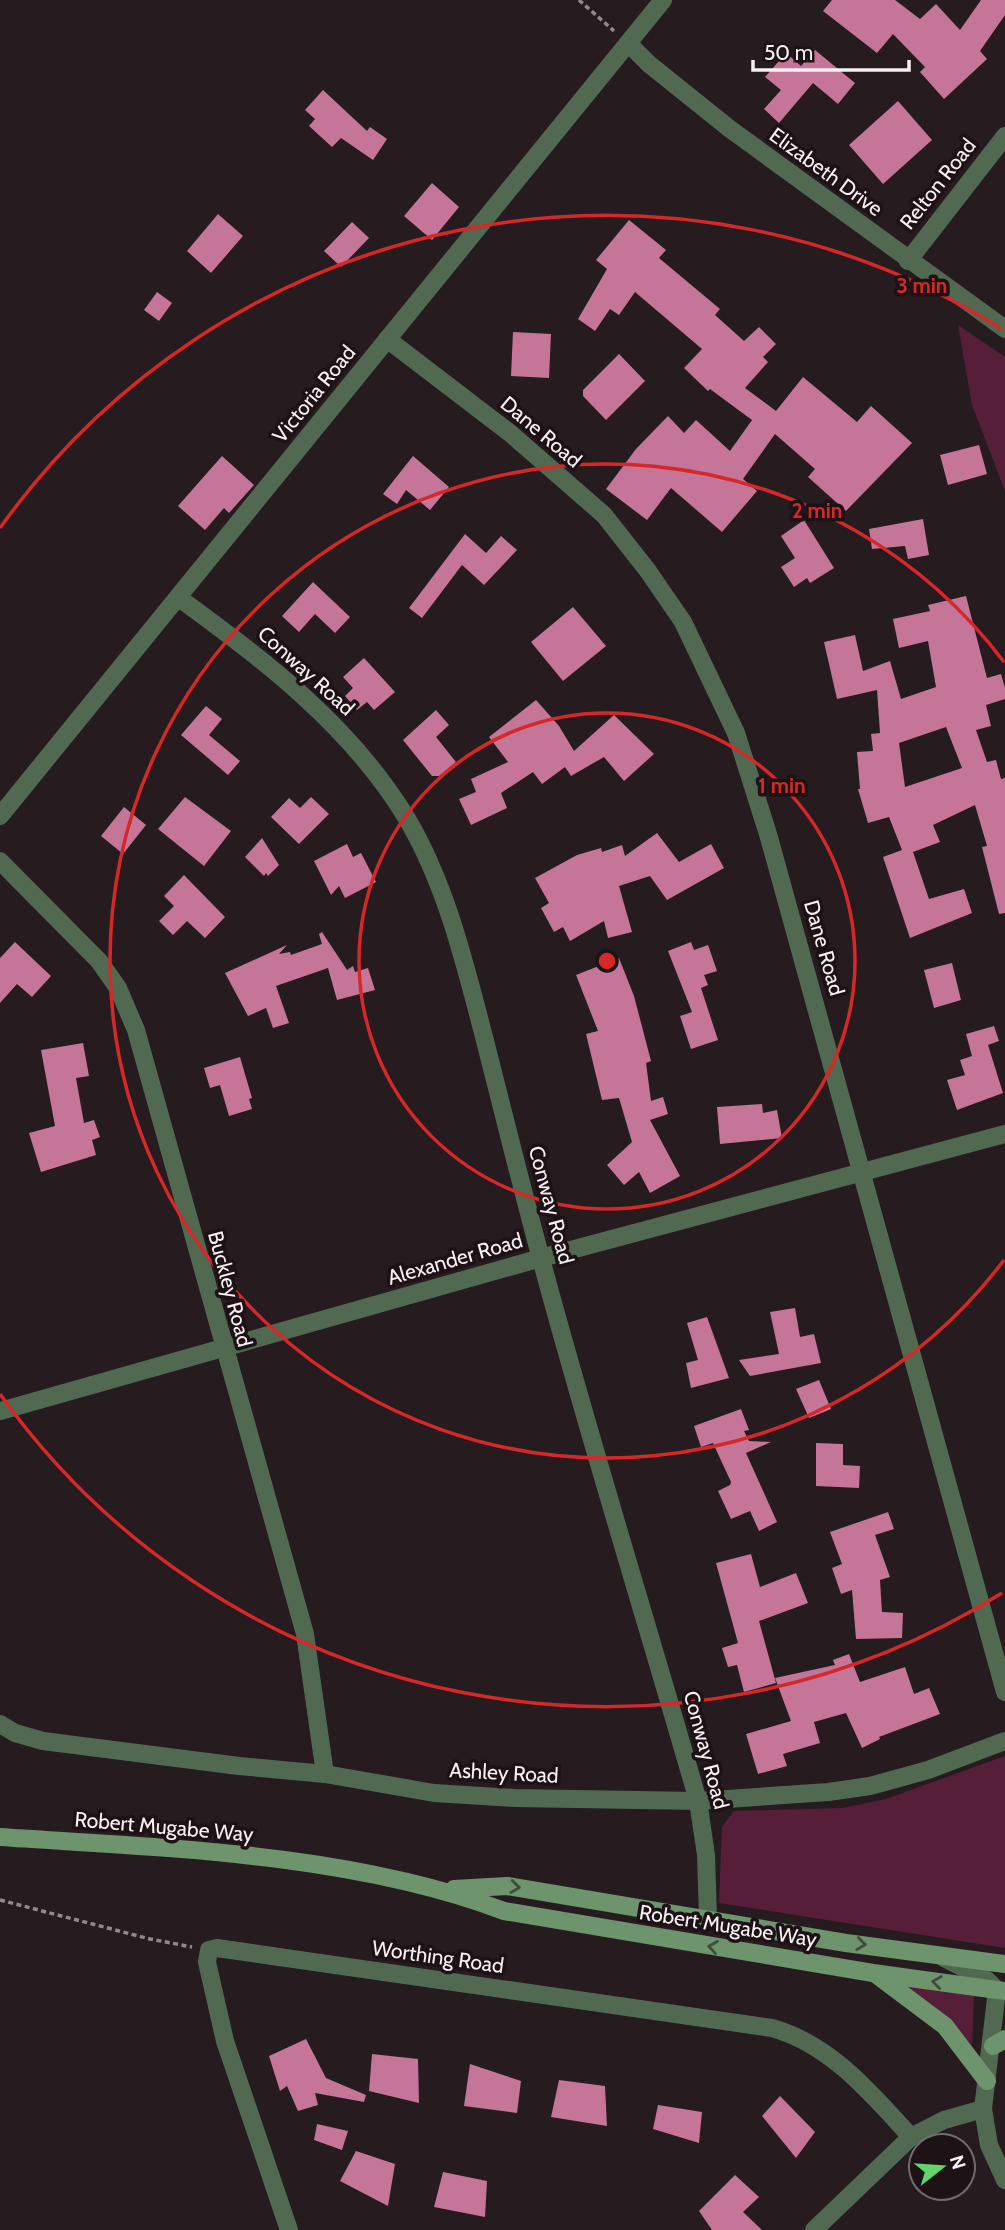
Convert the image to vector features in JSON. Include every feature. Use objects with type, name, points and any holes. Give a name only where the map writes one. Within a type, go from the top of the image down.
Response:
[{"type":"main road","name":"Robert Mugabe Way","points":[[0,1837],[202,1850],[447,1889],[506,1886],[1005,1964]]},
{"type":"main road","name":"Robert Mugabe Way","points":[[447,1889],[504,1911],[873,1973],[1002,1989]]},
{"type":"main road","points":[[873,1973],[944,2026],[987,2081]]},
{"type":"street","name":"Victoria Road","points":[[0,816],[663,0]]},
{"type":"street","name":"Elizabeth Drive","points":[[628,43],[649,64],[730,130],[1005,329]]},
{"type":"street","name":"Relton Road","points":[[908,261],[1005,136]]},
{"type":"street","name":"Dane Road","points":[[387,339],[510,433],[604,515],[683,622],[736,733],[768,834],[1005,1692]]},
{"type":"street","name":"Conway Road","points":[[179,598],[261,658],[321,710],[365,758],[406,817],[434,871],[469,981],[541,1258],[698,1801],[706,1855],[708,1918]]},
{"type":"street","name":"Buckley Road","points":[[0,861],[99,961],[118,988],[136,1030],[223,1350],[305,1634],[325,1774]]},
{"type":"street","name":"Alexander Road","points":[[0,1411],[541,1258],[1005,1134]]},
{"type":"street","name":"Ashley Road","points":[[0,1724],[43,1741],[325,1774],[434,1793],[515,1798],[698,1801],[828,1792],[870,1786],[928,1770],[1005,1741]]},
{"type":"street","name":"Worthing Road","points":[[209,1950],[244,1952],[798,2035],[828,2055],[876,2098],[907,2133]]},
{"type":"street","points":[[209,1950],[207,1962],[225,2041],[289,2230]]},
{"type":"street","points":[[936,1955],[1002,1989],[999,2042],[987,2081],[983,2109],[989,2145],[1005,2180]]},
{"type":"street","points":[[921,2132],[944,2120],[983,2109]]},
{"type":"street","points":[[814,2230],[907,2141]]},
{"type":"path","points":[[579,0],[628,43]]},
{"type":"path","points":[[0,1900],[150,1939],[209,1950]]},
{"type":"shaded area","points":[[958,325],[1005,357],[1005,491],[972,405]]},
{"type":"shaded area","points":[[1005,1756],[1005,1948],[719,1903],[722,1827],[734,1811],[843,1808],[886,1799]]},
{"type":"shaded area","points":[[899,1982],[974,1996],[972,2045],[946,2016]]},
{"type":"building","points":[[832,0],[895,0],[920,19],[936,4],[960,30],[981,0],[1005,0],[1005,15],[980,51],[987,59],[944,99],[920,72],[925,67],[893,34],[877,53],[823,11]]},
{"type":"building","points":[[815,50],[855,83],[838,104],[813,83],[779,123],[764,109],[781,90],[765,77],[786,53],[801,66]]},
{"type":"building","points":[[323,90],[367,131],[370,127],[387,139],[373,160],[341,138],[332,147],[309,126],[315,119],[305,110]]},
{"type":"building","points":[[898,101],[932,140],[883,184],[849,145]]},
{"type":"building","points":[[432,183],[459,207],[432,240],[404,216]]},
{"type":"building","points":[[218,214],[243,236],[211,273],[187,251]]},
{"type":"building","points":[[629,220],[666,250],[659,258],[720,309],[715,315],[744,341],[759,327],[776,344],[763,357],[768,362],[745,388],[776,411],[803,377],[857,422],[871,406],[912,443],[846,511],[808,477],[815,469],[775,434],[743,479],[757,491],[722,532],[671,488],[647,520],[606,489],[636,449],[668,416],[684,433],[696,420],[730,451],[752,420],[710,389],[708,391],[684,368],[702,349],[635,292],[619,315],[610,309],[595,331],[578,319],[607,269],[596,260]]},
{"type":"building","points":[[352,222],[369,238],[341,267],[324,251]]},
{"type":"building","points":[[157,292],[172,303],[159,321],[144,310]]},
{"type":"building","points":[[513,332],[551,334],[549,378],[511,376]]},
{"type":"building","points":[[619,354],[645,381],[606,420],[583,396],[583,390]]},
{"type":"building","points":[[979,445],[987,474],[948,485],[940,455]]},
{"type":"building","points":[[222,456],[254,485],[229,513],[224,508],[205,530],[178,506]]},
{"type":"building","points":[[413,456],[449,487],[430,510],[406,490],[397,504],[383,494]]},
{"type":"building","points":[[923,519],[929,555],[908,559],[905,546],[872,549],[869,529]]},
{"type":"building","points":[[804,520],[834,568],[810,583],[807,578],[794,587],[781,567],[795,558],[781,536]]},
{"type":"building","points":[[465,534],[486,553],[501,536],[517,550],[484,585],[462,565],[422,618],[409,608]]},
{"type":"building","points":[[313,582],[350,617],[335,633],[315,614],[299,632],[282,616]]},
{"type":"building","points":[[966,596],[987,678],[1001,674],[1005,688],[1005,699],[986,705],[991,726],[976,730],[987,762],[996,760],[1001,779],[1005,778],[1005,913],[999,914],[982,847],[987,846],[975,805],[933,825],[940,842],[913,852],[929,899],[964,889],[972,913],[910,938],[883,857],[902,850],[889,817],[868,823],[858,789],[857,752],[873,751],[871,734],[880,733],[877,690],[837,699],[824,642],[855,635],[863,671],[890,661],[901,699],[936,687],[928,641],[899,648],[893,619],[930,611],[928,605]],"holes":[[[946,727],[962,768],[905,787],[899,743]]]},
{"type":"building","points":[[573,607],[606,646],[563,681],[531,642]]},
{"type":"building","points":[[364,658],[395,692],[374,710],[367,702],[357,710],[345,696],[353,688],[343,677]]},
{"type":"building","points":[[536,700],[559,726],[574,751],[614,715],[654,754],[624,781],[604,757],[571,776],[565,767],[542,784],[533,772],[501,793],[507,808],[471,825],[459,799],[476,792],[471,779],[508,762],[489,737]]},
{"type":"building","points":[[206,706],[222,719],[209,735],[240,761],[228,775],[181,735]]},
{"type":"building","points":[[436,710],[449,725],[436,737],[456,762],[439,776],[432,776],[403,740]]},
{"type":"building","points":[[185,797],[231,831],[204,866],[158,829]]},
{"type":"building","points":[[311,797],[329,814],[299,844],[271,817],[289,798],[300,808]]},
{"type":"building","points":[[124,807],[146,825],[123,854],[101,836]]},
{"type":"building","points":[[657,833],[679,862],[711,844],[724,868],[667,900],[650,876],[619,886],[632,932],[608,938],[604,921],[570,941],[563,927],[554,932],[541,908],[549,903],[535,878],[577,855],[601,848],[602,852],[622,845],[625,856]]},
{"type":"building","points":[[262,838],[279,865],[268,876],[266,873],[264,876],[245,857]]},
{"type":"building","points":[[347,844],[353,857],[361,853],[376,882],[345,898],[339,886],[331,895],[314,861]]},
{"type":"building","points":[[184,875],[225,917],[205,938],[187,921],[173,935],[159,921],[174,906],[164,896]]},
{"type":"building","points":[[322,932],[347,970],[353,966],[355,972],[368,968],[375,990],[337,1000],[328,968],[276,986],[289,1023],[273,1028],[266,1008],[248,1016],[225,973],[287,945],[279,954],[290,952],[291,955],[322,944],[319,934]]},
{"type":"building","points":[[15,942],[51,976],[32,997],[17,984],[0,1003],[0,958]]},
{"type":"building","points":[[691,942],[694,950],[708,945],[717,971],[704,975],[708,985],[701,988],[718,1040],[691,1049],[680,1016],[692,1012],[668,951]]},
{"type":"building","points":[[619,958],[634,996],[651,1061],[646,1063],[651,1101],[663,1097],[668,1114],[650,1120],[680,1176],[650,1193],[639,1172],[624,1185],[607,1165],[632,1142],[619,1098],[602,1100],[586,1034],[598,1031],[576,975]]},
{"type":"building","points":[[952,963],[961,1000],[934,1008],[924,970]]},
{"type":"building","points":[[994,1026],[999,1041],[988,1045],[1003,1093],[957,1110],[947,1080],[965,1075],[960,1060],[972,1056],[966,1034]]},
{"type":"building","points":[[83,1043],[89,1076],[76,1078],[84,1123],[94,1120],[100,1137],[92,1140],[96,1155],[41,1172],[29,1133],[55,1126],[41,1050]]},
{"type":"building","points":[[240,1057],[252,1098],[249,1099],[252,1109],[229,1116],[220,1085],[210,1088],[204,1068]]},
{"type":"building","points":[[762,1104],[763,1113],[777,1110],[782,1138],[720,1144],[717,1107]]},
{"type":"building","points":[[795,1308],[800,1337],[814,1334],[821,1363],[750,1376],[739,1360],[779,1354],[770,1312]]},
{"type":"building","points":[[707,1317],[729,1378],[691,1388],[686,1363],[698,1360],[687,1323]]},
{"type":"building","points":[[819,1380],[831,1409],[809,1418],[796,1389]]},
{"type":"building","points":[[741,1409],[749,1430],[744,1431],[749,1441],[771,1442],[746,1453],[777,1522],[759,1531],[750,1511],[731,1519],[718,1491],[731,1482],[713,1443],[701,1447],[694,1426]]},
{"type":"building","points":[[816,1443],[843,1444],[843,1465],[860,1466],[859,1488],[816,1486]]},
{"type":"building","points":[[888,1512],[894,1529],[875,1535],[890,1577],[880,1580],[882,1612],[903,1613],[902,1638],[856,1639],[852,1590],[841,1594],[832,1568],[842,1564],[830,1532]]},
{"type":"building","points":[[751,1554],[760,1587],[796,1573],[808,1603],[759,1621],[776,1683],[744,1692],[737,1665],[728,1667],[722,1648],[738,1643],[716,1563]]},
{"type":"building","points":[[849,1654],[860,1682],[905,1667],[914,1694],[929,1688],[940,1714],[879,1737],[880,1739],[862,1748],[846,1713],[814,1722],[820,1743],[783,1754],[787,1766],[758,1774],[746,1734],[791,1721],[775,1678],[835,1665],[833,1660]]},
{"type":"building","points":[[306,2039],[326,2078],[366,2095],[364,2102],[315,2093],[318,2105],[298,2111],[287,2086],[280,2091],[269,2056]]},
{"type":"building","points":[[372,2054],[418,2059],[419,2103],[369,2091]]},
{"type":"building","points":[[470,2064],[521,2081],[517,2113],[464,2106]]},
{"type":"building","points":[[559,2080],[605,2086],[607,2126],[551,2117]]},
{"type":"building","points":[[780,2096],[815,2132],[796,2158],[762,2116]]},
{"type":"building","points":[[658,2105],[702,2112],[699,2143],[653,2129]]},
{"type":"building","points":[[317,2124],[348,2131],[342,2150],[314,2140]]},
{"type":"building","points":[[356,2151],[395,2164],[388,2206],[340,2181]]},
{"type":"building","points":[[443,2172],[487,2181],[485,2217],[434,2207]]},
{"type":"building","points":[[735,2175],[759,2197],[743,2212],[762,2230],[712,2230],[699,2211]]}]
